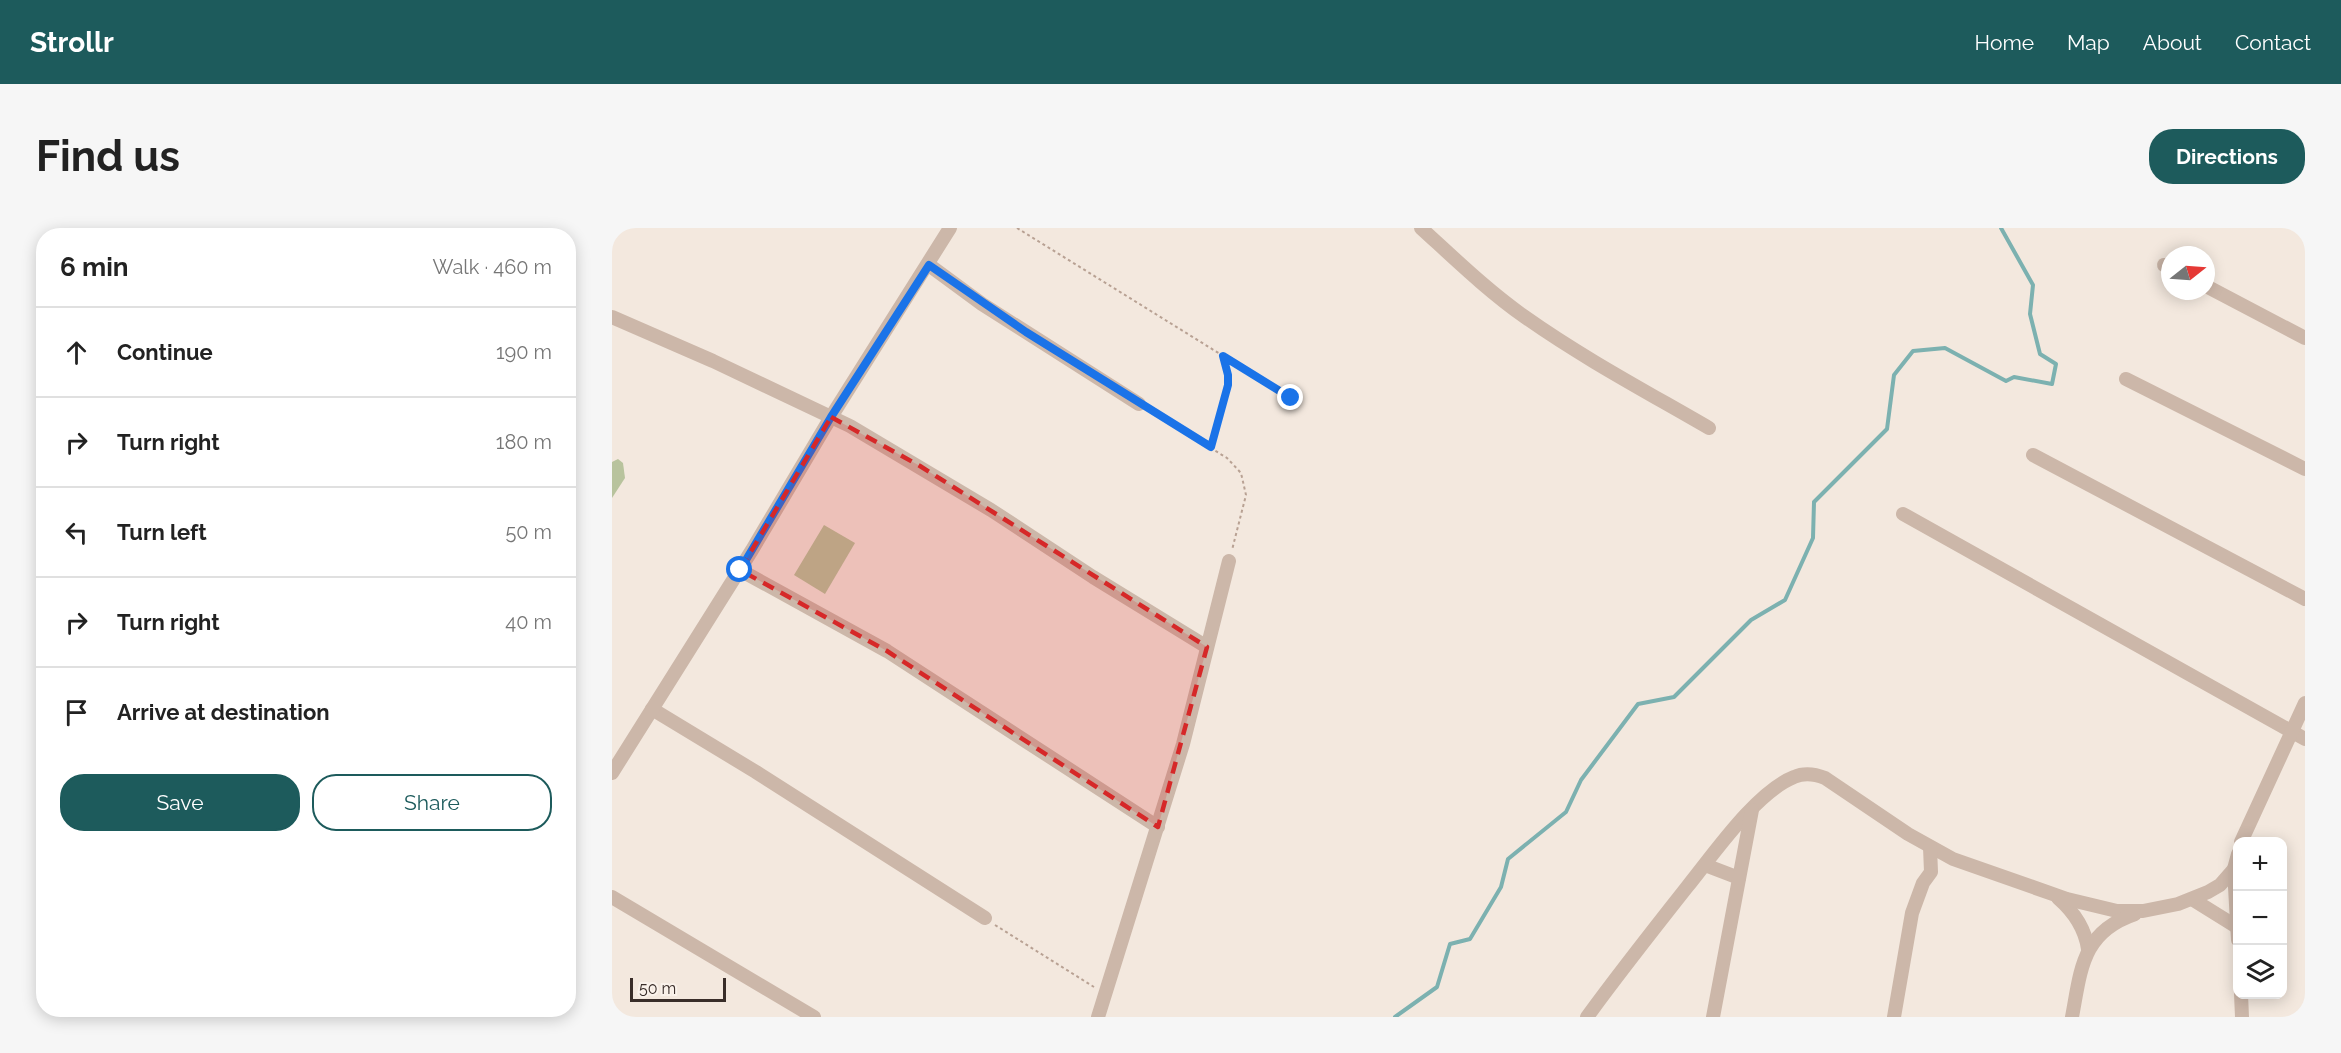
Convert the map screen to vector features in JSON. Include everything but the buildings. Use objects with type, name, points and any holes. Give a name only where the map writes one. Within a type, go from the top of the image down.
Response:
[{"type":"street","points":[[612,773],[950,228]]},
{"type":"street","points":[[1421,228],[1476,278],[1525,317],[1709,428]]},
{"type":"street","points":[[929,265],[982,304],[1139,404]]},
{"type":"street","points":[[2215,291],[2305,338]]},
{"type":"street","points":[[612,318],[712,361],[831,417],[920,466],[1207,647]]},
{"type":"street","points":[[2126,379],[2305,469]]},
{"type":"street","points":[[2033,455],[2305,599]]},
{"type":"street","points":[[1903,514],[2305,739]]},
{"type":"street","points":[[1098,1017],[1183,744],[1229,561]]},
{"type":"street","points":[[740,570],[887,651],[1158,826]]},
{"type":"street","points":[[2243,837],[2305,703]]},
{"type":"street","points":[[652,709],[756,772],[985,918]]},
{"type":"street","points":[[1587,1017],[1705,866],[1752,810],[1765,796],[1794,777],[1815,774],[1825,778],[1930,847],[1953,859],[2055,895],[2117,911],[2143,911]]},
{"type":"street","points":[[1713,1017],[1752,810]]},
{"type":"street","points":[[1930,847],[1931,872]]},
{"type":"street","points":[[1894,1017],[1912,913],[1923,883],[1931,872],[1953,859]]},
{"type":"street","points":[[1705,866],[1739,878]]},
{"type":"street","points":[[2088,949],[2102,933],[2114,924],[2143,911],[2192,899],[2220,885],[2233,870]]},
{"type":"street","points":[[2055,895],[2066,904],[2079,923],[2086,937],[2088,949],[2072,1017]]},
{"type":"street","points":[[612,897],[814,1017]]},
{"type":"street","points":[[2192,899],[2233,930]]},
{"type":"street","points":[[2242,1007],[2256,1017]]},
{"type":"path","points":[[1017,228],[1291,398]]},
{"type":"path","points":[[1211,447],[1228,385],[1223,356]]},
{"type":"path","points":[[1139,404],[1211,447],[1235,465],[1241,473],[1246,489],[1244,509],[1229,561]]},
{"type":"path","points":[[985,918],[1083,979],[1104,997]]},
{"type":"highlighted area","points":[[831,417],[920,466],[1207,647],[1158,827],[887,651],[740,570]]},
{"type":"green space","points":[[618,459],[623,463],[625,478],[612,498],[612,462]]},
{"type":"green space","points":[[824,525],[855,543],[825,594],[794,575]]},
{"type":"waterway","points":[[1395,1017],[1437,987],[1450,944],[1470,939],[1501,887],[1508,859],[1566,812],[1581,780],[1638,704],[1674,697],[1751,620],[1785,600],[1813,538],[1814,502],[1887,429],[1894,375],[1913,351],[1945,348],[2006,381],[2014,377],[2052,384],[2056,364],[2040,354],[2030,314],[2033,285],[2001,228]]},
{"type":"route","points":[[740,570],[831,417],[929,265],[982,304],[1211,447],[1228,385],[1223,356],[1291,398]]}]
